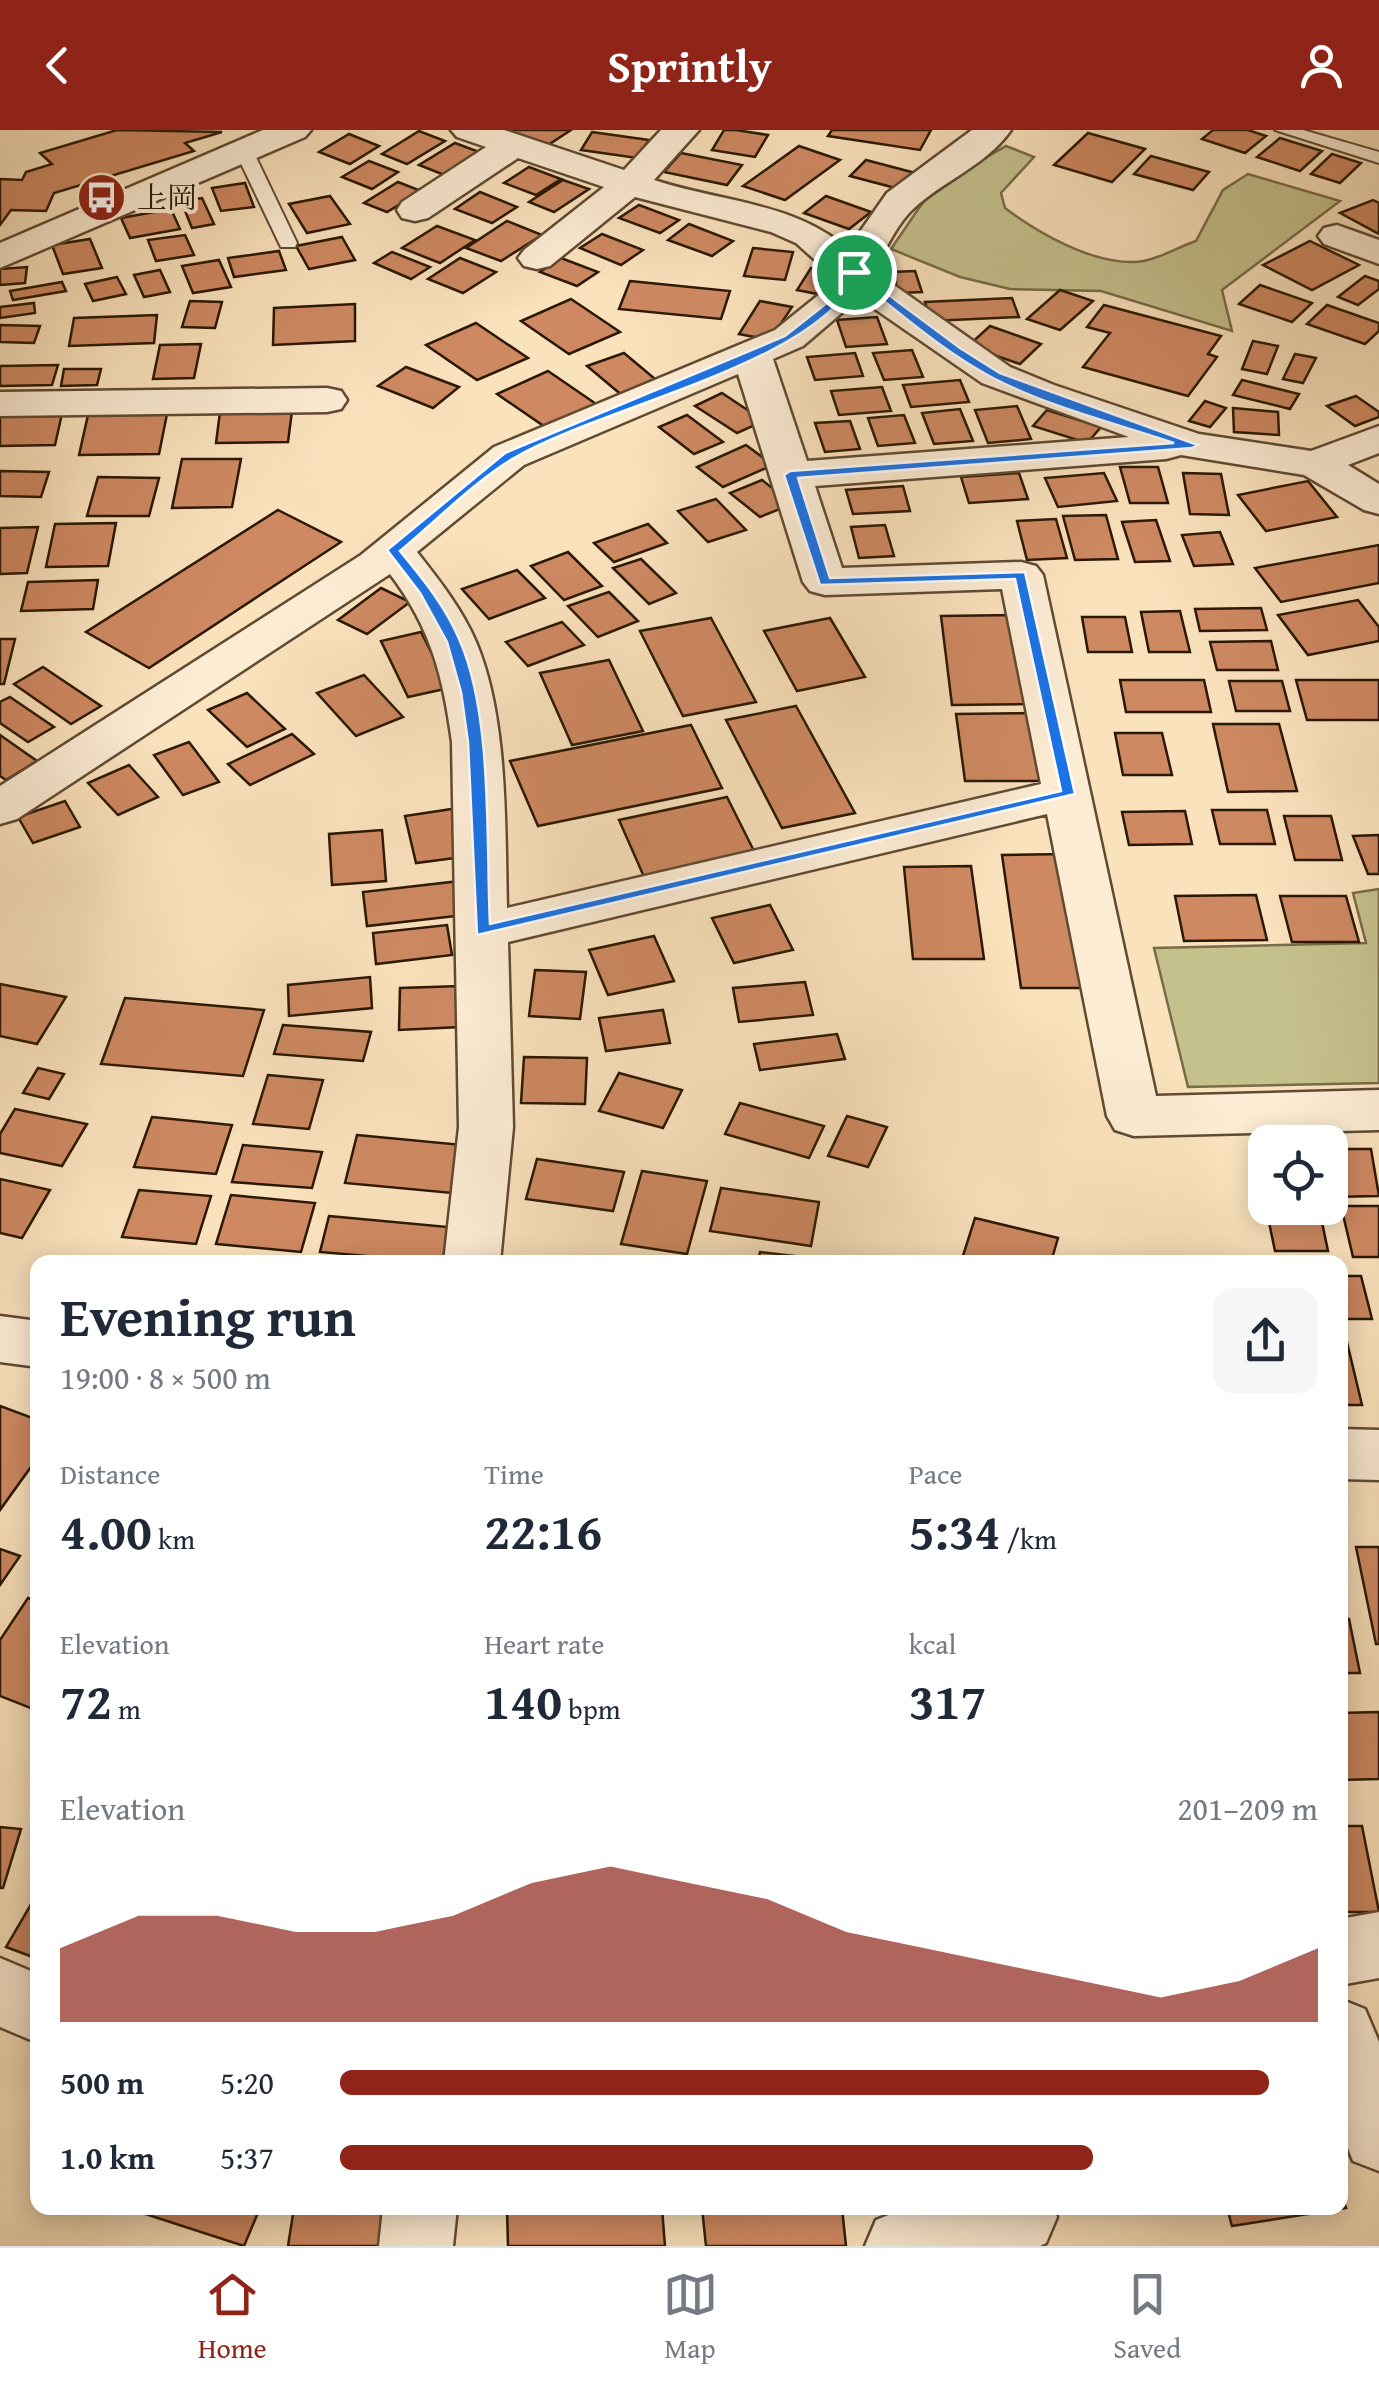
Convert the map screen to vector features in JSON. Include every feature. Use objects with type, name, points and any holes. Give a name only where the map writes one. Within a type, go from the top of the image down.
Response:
[{"type":"street","points":[[0,256],[293,130]]},
{"type":"street","points":[[470,130],[691,202],[784,224],[809,235],[956,350],[996,375],[1040,394],[1192,445],[1315,464],[1379,501]]},
{"type":"street","points":[[538,258],[631,183],[681,130]]},
{"type":"street","points":[[0,808],[298,616],[393,550],[509,456],[789,338],[841,296],[882,222],[900,201],[993,130]]},
{"type":"street","points":[[416,210],[515,144]]},
{"type":"street","points":[[1337,236],[1379,253]]},
{"type":"street","points":[[752,354],[825,582],[1020,575],[1134,1116],[1379,1110]]},
{"type":"street","points":[[0,404],[327,400]]},
{"type":"street","points":[[1315,464],[1379,438]]},
{"type":"street","points":[[790,475],[1192,445]]},
{"type":"street","points":[[393,550],[426,592],[454,642],[468,692],[475,742],[486,1127],[473,1255]]},
{"type":"street","points":[[482,931],[1068,794]]},
{"type":"street","points":[[0,1339],[30,1343]]},
{"type":"street","points":[[1348,1454],[1379,1454]]},
{"type":"street","points":[[1348,1950],[1379,1944]]},
{"type":"street","points":[[0,1992],[30,2005]]},
{"type":"street","points":[[1348,2053],[1379,2136]]},
{"type":"street","points":[[416,2246],[419,2215]]},
{"type":"street","points":[[902,2246],[1020,2217]]},
{"type":"lane","points":[[1284,130],[1379,158]]},
{"type":"lane","points":[[246,153],[288,244]]},
{"type":"shaded area","points":[[1006,146],[1034,157],[1001,193],[1005,208],[1066,245],[1119,261],[1151,259],[1196,241],[1223,190],[1248,174],[1340,201],[1222,290],[1232,331],[1101,291],[1010,289],[960,277],[891,249],[932,189]]},
{"type":"shaded area","points":[[1379,889],[1379,1083],[1188,1087],[1154,948],[1366,943],[1353,893]]},
{"type":"building","points":[[117,130],[222,132],[185,143],[194,151],[54,193],[46,211],[11,210],[0,225],[0,179],[22,180],[26,172],[52,164],[40,153]]},
{"type":"building","points":[[503,130],[571,130],[548,145]]},
{"type":"building","points":[[724,130],[768,135],[755,157],[712,150]]},
{"type":"building","points":[[832,130],[931,130],[920,150],[828,136]]},
{"type":"building","points":[[1213,130],[1248,130],[1266,136],[1245,153],[1202,139]]},
{"type":"building","points":[[419,131],[445,141],[407,164],[382,154]]},
{"type":"building","points":[[592,132],[649,140],[637,158],[581,150]]},
{"type":"building","points":[[1088,133],[1145,149],[1112,182],[1054,165]]},
{"type":"building","points":[[349,134],[379,146],[350,164],[319,152]]},
{"type":"building","points":[[1280,138],[1322,151],[1300,171],[1257,157]]},
{"type":"building","points":[[455,143],[482,153],[447,176],[419,165]]},
{"type":"building","points":[[799,146],[840,160],[785,200],[743,186]]},
{"type":"building","points":[[681,153],[742,165],[727,185],[664,172]]},
{"type":"building","points":[[1332,154],[1361,163],[1340,183],[1311,174]]},
{"type":"building","points":[[1151,156],[1209,172],[1193,190],[1134,174]]},
{"type":"building","points":[[866,160],[919,174],[903,190],[850,176]]},
{"type":"building","points":[[369,161],[398,172],[372,189],[342,177]]},
{"type":"building","points":[[529,167],[561,179],[536,195],[504,183]]},
{"type":"building","points":[[563,180],[589,189],[554,212],[529,202]]},
{"type":"building","points":[[398,182],[421,191],[387,212],[364,203]]},
{"type":"building","points":[[245,183],[254,207],[221,211],[212,188]]},
{"type":"building","points":[[480,192],[517,207],[492,223],[455,209]]},
{"type":"building","points":[[330,196],[350,224],[307,233],[289,204]]},
{"type":"building","points":[[826,196],[871,212],[849,229],[804,213]]},
{"type":"building","points":[[202,198],[214,224],[192,228],[181,201]]},
{"type":"building","points":[[1373,200],[1379,203],[1379,234],[1340,213]]},
{"type":"building","points":[[639,205],[679,220],[660,233],[619,218]]},
{"type":"building","points":[[171,209],[180,229],[130,238],[121,218]]},
{"type":"building","points":[[507,221],[542,235],[501,261],[466,248]]},
{"type":"building","points":[[689,224],[733,241],[712,256],[668,240]]},
{"type":"building","points":[[437,226],[475,240],[440,263],[402,248]]},
{"type":"building","points":[[602,234],[643,250],[621,265],[580,248]]},
{"type":"building","points":[[185,235],[194,255],[156,261],[148,240]]},
{"type":"building","points":[[342,237],[355,260],[309,269],[296,246]]},
{"type":"building","points":[[90,239],[102,268],[63,274],[52,245]]},
{"type":"building","points":[[1310,241],[1359,265],[1312,290],[1263,265]]},
{"type":"building","points":[[753,248],[793,252],[785,280],[744,276]]},
{"type":"building","points":[[279,251],[286,270],[234,277],[228,258]]},
{"type":"building","points":[[392,252],[430,267],[411,279],[374,263]]},
{"type":"building","points":[[460,258],[496,272],[463,293],[428,279]]},
{"type":"building","points":[[561,258],[598,272],[577,286],[540,272]]},
{"type":"building","points":[[219,260],[231,287],[193,293],[182,266]]},
{"type":"building","points":[[27,267],[25,283],[0,285],[0,269]]},
{"type":"building","points":[[811,268],[836,273],[823,295],[797,290]]},
{"type":"building","points":[[160,270],[170,292],[144,297],[134,275]]},
{"type":"building","points":[[915,271],[922,292],[899,293],[892,272]]},
{"type":"building","points":[[1365,276],[1379,281],[1379,289],[1358,305],[1338,297]]},
{"type":"building","points":[[117,277],[126,294],[93,301],[85,284]]},
{"type":"building","points":[[630,281],[730,291],[721,319],[619,309]]},
{"type":"building","points":[[62,282],[66,291],[13,300],[10,291]]},
{"type":"building","points":[[1260,285],[1312,303],[1292,322],[1239,304]]},
{"type":"building","points":[[1060,290],[1093,301],[1060,330],[1027,319]]},
{"type":"building","points":[[1012,298],[1019,317],[931,321],[925,302]]},
{"type":"building","points":[[571,299],[620,332],[569,354],[521,321]]},
{"type":"building","points":[[190,301],[222,302],[215,328],[182,327]]},
{"type":"building","points":[[760,301],[792,307],[770,340],[739,334]]},
{"type":"building","points":[[34,303],[35,313],[0,318],[0,307]]},
{"type":"building","points":[[355,304],[355,341],[273,345],[274,308]]},
{"type":"building","points":[[1104,305],[1221,336],[1208,354],[1217,357],[1188,396],[1083,367],[1110,333],[1087,327]]},
{"type":"building","points":[[1327,305],[1379,323],[1379,331],[1365,344],[1307,324]]},
{"type":"building","points":[[157,315],[154,343],[69,346],[74,318]]},
{"type":"building","points":[[877,317],[887,344],[846,347],[837,320]]},
{"type":"building","points":[[476,323],[528,358],[477,380],[426,345]]},
{"type":"building","points":[[0,325],[40,326],[34,343],[0,342]]},
{"type":"building","points":[[990,326],[1041,344],[1020,364],[968,346]]},
{"type":"building","points":[[1253,341],[1278,346],[1267,374],[1242,369]]},
{"type":"building","points":[[201,344],[194,378],[153,379],[160,345]]},
{"type":"building","points":[[912,350],[923,377],[884,380],[873,353]]},
{"type":"building","points":[[624,353],[661,384],[624,397],[587,366]]},
{"type":"building","points":[[855,353],[863,376],[815,380],[807,357]]},
{"type":"building","points":[[1295,354],[1316,358],[1303,383],[1283,379]]},
{"type":"building","points":[[58,365],[52,385],[0,386],[0,366]]},
{"type":"building","points":[[406,367],[459,387],[433,408],[378,386]]},
{"type":"building","points":[[64,369],[101,369],[97,385],[61,386]]},
{"type":"building","points":[[548,371],[602,408],[551,431],[497,394]]},
{"type":"building","points":[[960,380],[969,402],[911,407],[903,385]]},
{"type":"building","points":[[1242,380],[1299,394],[1290,409],[1233,395]]},
{"type":"building","points":[[882,387],[891,411],[839,415],[831,391]]},
{"type":"building","points":[[722,393],[764,421],[737,433],[695,406]]},
{"type":"building","points":[[1356,396],[1379,412],[1379,417],[1355,426],[1327,406]]},
{"type":"building","points":[[1205,401],[1226,408],[1210,427],[1189,421]]},
{"type":"building","points":[[1017,406],[1031,439],[988,443],[975,410]]},
{"type":"building","points":[[1233,408],[1278,412],[1279,435],[1234,432]]},
{"type":"building","points":[[0,409],[63,409],[55,445],[0,446]]},
{"type":"building","points":[[960,409],[973,441],[934,444],[922,413]]},
{"type":"building","points":[[1047,410],[1101,427],[1087,443],[1033,426]]},
{"type":"building","points":[[292,411],[288,442],[216,443],[220,412]]},
{"type":"building","points":[[167,414],[159,454],[79,455],[88,415]]},
{"type":"building","points":[[687,415],[723,442],[694,454],[659,427]]},
{"type":"building","points":[[904,415],[915,443],[878,446],[868,418]]},
{"type":"building","points":[[850,421],[860,449],[825,452],[815,423]]},
{"type":"building","points":[[746,445],[773,465],[723,487],[697,467]]},
{"type":"building","points":[[182,459],[241,459],[232,507],[172,508]]},
{"type":"building","points":[[1120,467],[1158,467],[1168,503],[1130,503]]},
{"type":"building","points":[[0,471],[49,472],[41,497],[0,496]]},
{"type":"building","points":[[1019,473],[1028,499],[969,503],[961,477]]},
{"type":"building","points":[[1104,473],[1117,501],[1058,507],[1045,478]]},
{"type":"building","points":[[1183,473],[1221,474],[1229,515],[1190,514]]},
{"type":"building","points":[[98,477],[159,478],[149,516],[87,516]]},
{"type":"building","points":[[762,480],[792,504],[760,517],[730,493]]},
{"type":"building","points":[[1308,481],[1337,517],[1266,531],[1238,495]]},
{"type":"building","points":[[903,486],[910,511],[853,514],[846,490]]},
{"type":"building","points":[[716,499],[746,530],[708,542],[678,511]]},
{"type":"building","points":[[278,510],[341,542],[149,668],[86,632]]},
{"type":"building","points":[[1106,515],[1118,559],[1075,560],[1063,516]]},
{"type":"building","points":[[1056,519],[1067,558],[1027,560],[1017,521]]},
{"type":"building","points":[[1156,520],[1170,561],[1135,562],[1122,522]]},
{"type":"building","points":[[116,523],[108,566],[46,567],[55,524]]},
{"type":"building","points":[[648,524],[667,543],[614,562],[594,543]]},
{"type":"building","points":[[885,525],[894,556],[859,558],[851,527]]},
{"type":"building","points":[[38,527],[27,573],[0,574],[0,528]]},
{"type":"building","points":[[1220,532],[1233,564],[1194,566],[1182,535]]},
{"type":"building","points":[[1379,545],[1379,583],[1281,602],[1255,568]]},
{"type":"building","points":[[568,552],[602,586],[564,600],[531,566]]},
{"type":"building","points":[[641,559],[676,593],[649,604],[613,568]]},
{"type":"building","points":[[517,570],[545,598],[489,619],[462,589]]},
{"type":"building","points":[[98,580],[93,609],[21,611],[28,582]]},
{"type":"building","points":[[381,588],[410,602],[367,634],[338,620]]},
{"type":"building","points":[[609,592],[638,621],[598,637],[568,606]]},
{"type":"building","points":[[1358,600],[1379,627],[1379,641],[1308,655],[1278,615]]},
{"type":"building","points":[[1261,608],[1267,630],[1200,631],[1195,609]]},
{"type":"building","points":[[1180,611],[1190,652],[1149,652],[1141,612]]},
{"type":"building","points":[[1014,615],[1028,704],[952,705],[941,616]]},
{"type":"building","points":[[1082,617],[1125,617],[1132,652],[1088,652]]},
{"type":"building","points":[[711,618],[756,702],[683,716],[640,631]]},
{"type":"building","points":[[830,618],[865,677],[797,691],[764,631]]},
{"type":"building","points":[[562,622],[584,645],[528,666],[506,642]]},
{"type":"building","points":[[421,632],[449,688],[408,697],[381,641]]},
{"type":"building","points":[[0,639],[15,639],[4,684],[0,684]]},
{"type":"building","points":[[1271,641],[1278,670],[1217,670],[1210,642]]},
{"type":"building","points":[[609,660],[643,731],[572,745],[540,673]]},
{"type":"building","points":[[43,667],[101,706],[71,724],[14,684]]},
{"type":"building","points":[[364,675],[403,717],[356,736],[317,693]]},
{"type":"building","points":[[1120,680],[1204,680],[1211,712],[1126,712]]},
{"type":"building","points":[[1296,680],[1379,680],[1379,720],[1307,720]]},
{"type":"building","points":[[1229,681],[1282,681],[1290,711],[1236,711]]},
{"type":"building","points":[[247,693],[285,729],[247,747],[208,710]]},
{"type":"building","points":[[10,697],[54,727],[28,742],[0,723],[0,702]]},
{"type":"building","points":[[796,706],[855,813],[782,828],[726,720]]},
{"type":"building","points":[[1032,713],[1042,781],[965,781],[956,714]]},
{"type":"building","points":[[1213,724],[1279,724],[1297,791],[1228,792]]},
{"type":"building","points":[[691,725],[722,788],[538,826],[510,761]]},
{"type":"building","points":[[1115,733],[1162,733],[1172,775],[1123,775]]},
{"type":"building","points":[[292,734],[314,754],[250,785],[228,764]]},
{"type":"building","points":[[0,735],[37,761],[6,780],[0,776]]},
{"type":"building","points":[[189,742],[219,782],[183,795],[154,755]]},
{"type":"building","points":[[129,765],[158,797],[118,815],[88,783]]},
{"type":"building","points":[[727,797],[756,855],[645,879],[619,820]]},
{"type":"building","points":[[65,801],[80,827],[33,843],[18,817]]},
{"type":"building","points":[[452,809],[463,857],[416,863],[405,816]]},
{"type":"building","points":[[1212,810],[1267,810],[1275,844],[1220,844]]},
{"type":"building","points":[[1185,811],[1192,844],[1129,845],[1122,812]]},
{"type":"building","points":[[1284,816],[1331,816],[1342,860],[1295,860]]},
{"type":"building","points":[[382,830],[386,881],[332,885],[329,834]]},
{"type":"building","points":[[1379,835],[1379,874],[1368,874],[1353,836]]},
{"type":"building","points":[[1067,854],[1088,988],[1021,988],[1002,855]]},
{"type":"building","points":[[971,866],[984,959],[913,959],[904,867]]},
{"type":"building","points":[[460,881],[465,915],[367,926],[363,892]]},
{"type":"building","points":[[1256,895],[1267,940],[1184,941],[1175,896]]},
{"type":"building","points":[[1280,896],[1346,896],[1359,942],[1292,942]]},
{"type":"building","points":[[770,905],[793,950],[734,963],[712,918]]},
{"type":"building","points":[[447,925],[452,955],[376,964],[373,933]]},
{"type":"building","points":[[654,936],[674,981],[608,995],[589,950]]},
{"type":"building","points":[[535,970],[586,972],[580,1019],[529,1016]]},
{"type":"building","points":[[370,977],[372,1008],[289,1016],[288,985]]},
{"type":"building","points":[[805,982],[813,1015],[739,1022],[733,988]]},
{"type":"building","points":[[0,984],[66,997],[37,1044],[0,1036]]},
{"type":"building","points":[[460,986],[460,1027],[399,1030],[400,988]]},
{"type":"building","points":[[125,998],[264,1010],[243,1076],[101,1064]]},
{"type":"building","points":[[663,1010],[670,1043],[606,1051],[599,1018]]},
{"type":"building","points":[[283,1025],[371,1032],[363,1061],[274,1054]]},
{"type":"building","points":[[837,1034],[845,1059],[760,1070],[754,1044]]},
{"type":"building","points":[[524,1057],[587,1058],[585,1104],[521,1103]]},
{"type":"building","points":[[38,1068],[64,1074],[49,1099],[23,1093]]},
{"type":"building","points":[[619,1073],[682,1090],[663,1128],[599,1111]]},
{"type":"building","points":[[268,1075],[323,1080],[309,1129],[253,1124]]},
{"type":"building","points":[[740,1103],[824,1126],[809,1158],[725,1134]]},
{"type":"building","points":[[15,1109],[87,1124],[62,1166],[0,1153],[0,1134]]},
{"type":"building","points":[[847,1116],[887,1127],[868,1167],[828,1156]]},
{"type":"building","points":[[152,1117],[232,1125],[216,1174],[134,1167]]},
{"type":"building","points":[[357,1135],[463,1145],[452,1193],[345,1183]]},
{"type":"building","points":[[243,1145],[322,1152],[312,1188],[232,1182]]},
{"type":"building","points":[[1348,1149],[1371,1149],[1379,1196],[1348,1197]]},
{"type":"building","points":[[537,1159],[624,1172],[613,1211],[526,1199]]},
{"type":"building","points":[[642,1171],[707,1181],[687,1254],[621,1244]]},
{"type":"building","points":[[0,1179],[50,1190],[22,1238],[0,1233]]},
{"type":"building","points":[[721,1188],[819,1202],[811,1246],[710,1231]]},
{"type":"building","points":[[139,1190],[211,1196],[196,1244],[122,1237]]},
{"type":"building","points":[[231,1195],[315,1203],[301,1252],[216,1244]]},
{"type":"building","points":[[1348,1206],[1379,1206],[1379,1257],[1353,1257],[1345,1225]]},
{"type":"building","points":[[329,1216],[459,1228],[453,1255],[320,1252]]},
{"type":"building","points":[[975,1218],[1058,1238],[1053,1255],[963,1255]]},
{"type":"building","points":[[1270,1225],[1323,1225],[1328,1251],[1275,1251]]},
{"type":"building","points":[[1348,1276],[1361,1276],[1372,1319],[1348,1319]]},
{"type":"building","points":[[1348,1347],[1362,1405],[1348,1405]]},
{"type":"building","points":[[0,1406],[30,1417],[30,1468],[0,1510]]},
{"type":"building","points":[[1356,1547],[1379,1547],[1379,1644],[1376,1644]]},
{"type":"building","points":[[0,1549],[20,1556],[0,1585]]},
{"type":"building","points":[[30,1599],[30,1708],[0,1696],[0,1640]]},
{"type":"building","points":[[1348,1619],[1349,1619],[1360,1673],[1348,1673]]},
{"type":"building","points":[[1379,1712],[1379,1779],[1348,1780],[1348,1713]]},
{"type":"building","points":[[1348,1826],[1362,1826],[1379,1912],[1348,1912]]},
{"type":"building","points":[[0,1827],[21,1829],[3,1888],[0,1888]]},
{"type":"building","points":[[30,1906],[30,1956],[6,1947]]},
{"type":"building","points":[[149,2215],[257,2215],[244,2246]]},
{"type":"building","points":[[293,2215],[405,2215],[401,2246],[288,2246]]},
{"type":"building","points":[[507,2215],[663,2215],[665,2246],[508,2246]]},
{"type":"building","points":[[703,2215],[843,2215],[846,2246],[706,2246]]},
{"type":"building","points":[[1229,2215],[1302,2215],[1232,2226]]},
{"type":"place","name":"上岡","points":[[102,197]]},
{"type":"route","points":[[854,272],[869,287],[996,375],[1040,394],[1192,445],[790,475],[825,582],[1020,575],[1068,794],[482,931],[475,742],[468,692],[454,642],[426,592],[393,550],[509,456],[789,338],[841,296],[854,272]]}]
